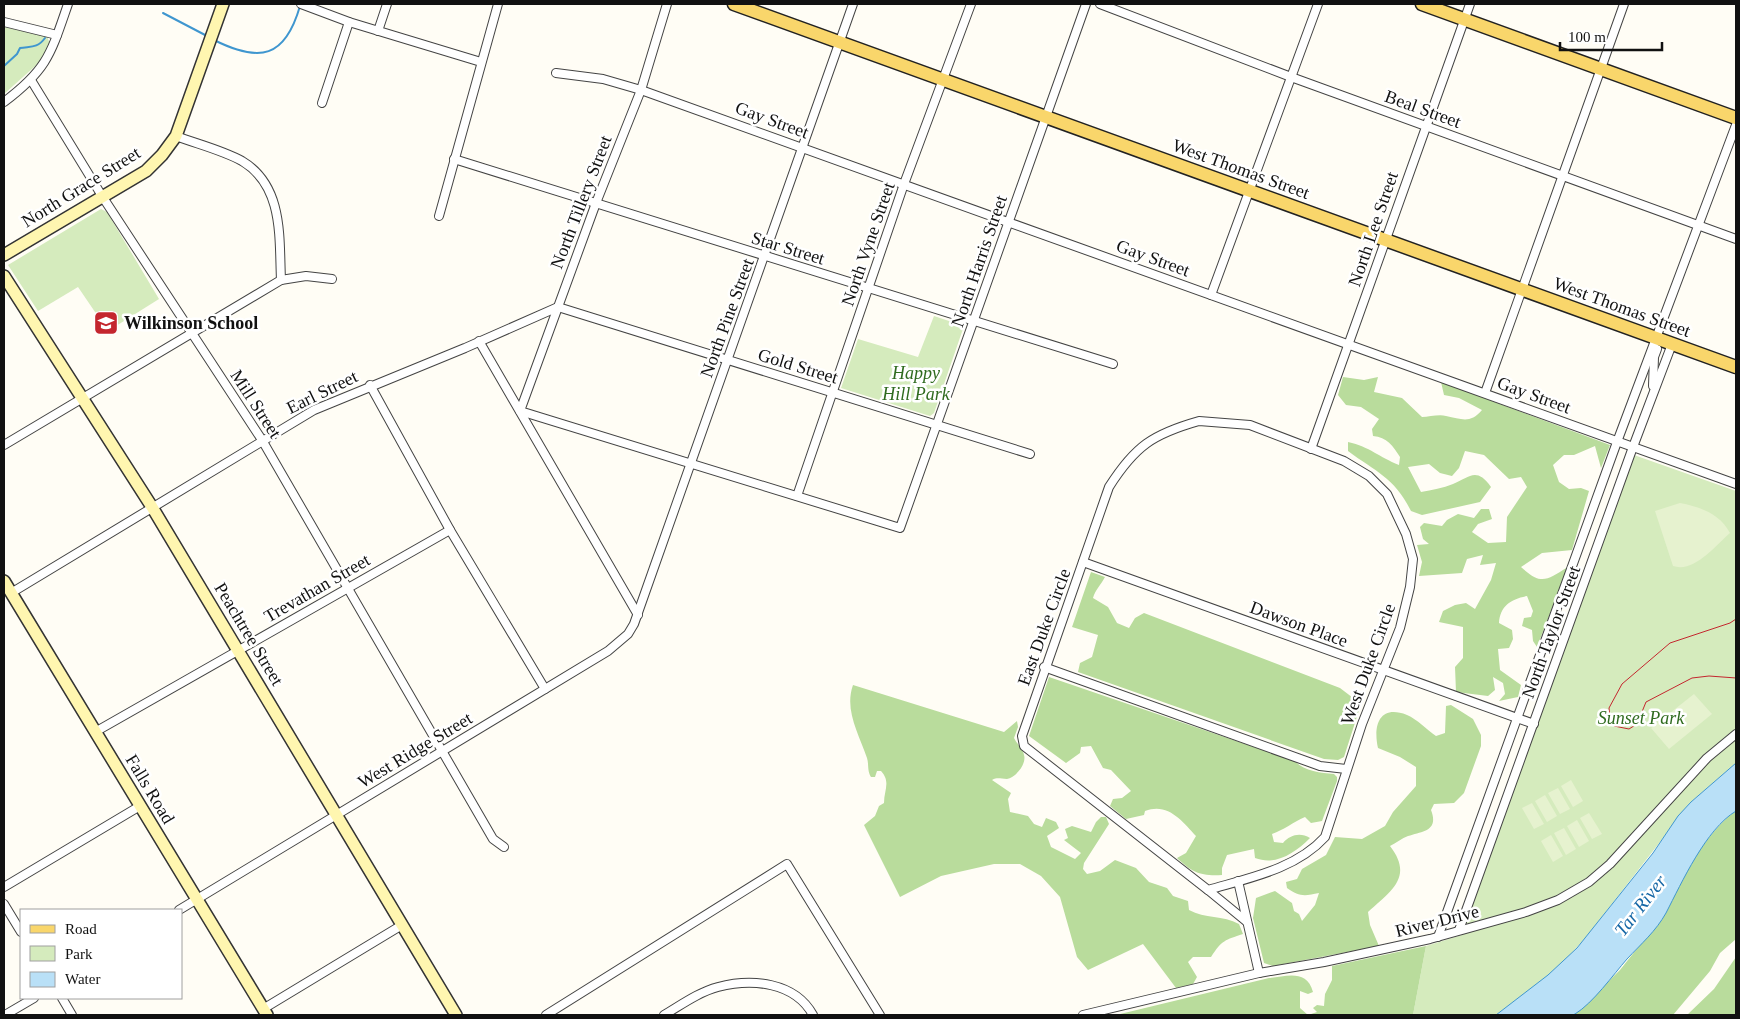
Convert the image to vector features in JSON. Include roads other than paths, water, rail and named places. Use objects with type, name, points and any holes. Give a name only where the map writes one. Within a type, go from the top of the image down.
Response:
[{"type":"main road","name":"North Grace Street","points":[[4,255],[146,171],[162,156],[176,136],[223,4]]},
{"type":"main road","name":"West Thomas Street","points":[[734,4],[1736,367]]},
{"type":"main road","points":[[1422,4],[1736,118]]},
{"type":"main road","name":"Peachtree Street","points":[[4,276],[152,507],[456,1015]]},
{"type":"main road","name":"Falls Road","points":[[4,581],[265,1012]]},
{"type":"street","points":[[4,102],[31,80],[47,60],[68,4]]},
{"type":"street","points":[[301,4],[349,22],[481,62]]},
{"type":"street","points":[[378,31],[387,4]]},
{"type":"street","points":[[439,216],[498,4]]},
{"type":"street","name":"North Tillery Street","points":[[520,411],[596,203],[641,90],[667,4]]},
{"type":"street","name":"North Pine Street","points":[[638,614],[853,4]]},
{"type":"street","name":"North Vyne Street","points":[[797,496],[904,184],[971,4]]},
{"type":"street","name":"North Harris Street","points":[[797,496],[900,528],[1086,4]]},
{"type":"street","name":"Beal Street","points":[[1100,4],[1291,77],[1736,239]]},
{"type":"street","points":[[1211,295],[1318,4]]},
{"type":"street","name":"North Lee Street","points":[[1311,448],[1425,125],[1470,4]]},
{"type":"street","points":[[1485,393],[1624,4]]},
{"type":"street","points":[[4,22],[57,34]]},
{"type":"street","points":[[322,103],[349,22]]},
{"type":"street","name":"Gay Street","points":[[556,73],[603,79],[641,90],[1736,484]]},
{"type":"street","name":"Mill Street","points":[[31,80],[102,196],[262,440],[493,839],[504,847]]},
{"type":"street","name":"North Taylor Street","points":[[1459,930],[1648,408],[1663,341],[1699,225],[1736,125]]},
{"type":"street","points":[[176,136],[242,161],[266,183],[272,195],[278,217],[282,280]]},
{"type":"street","name":"Star Street","points":[[454,159],[1113,364]]},
{"type":"street","points":[[4,445],[282,280],[306,276],[332,279]]},
{"type":"street","name":"Earl Street","points":[[11,593],[314,410],[558,307]]},
{"type":"street","name":"Gold Street","points":[[558,307],[1030,454]]},
{"type":"street","points":[[479,341],[638,614]]},
{"type":"street","points":[[1648,408],[1655,374],[1654,357],[1663,341]]},
{"type":"street","points":[[1438,937],[1617,442],[1663,341]]},
{"type":"street","points":[[370,385],[450,530],[545,690]]},
{"type":"street","points":[[520,411],[797,496]]},
{"type":"street","name":"East Duke Circle","points":[[1247,922],[1024,746],[1022,736],[1044,668],[1109,487],[1132,454],[1150,440],[1172,429],[1199,421],[1250,424],[1311,448]]},
{"type":"street","name":"West Duke Circle","points":[[1238,881],[1298,861],[1313,850],[1325,837],[1346,769],[1400,628],[1410,587],[1413,559],[1406,534],[1387,494],[1369,476],[1344,461],[1311,448]]},
{"type":"street","name":"Trevathan Street","points":[[95,732],[450,530]]},
{"type":"street","name":"Dawson Place","points":[[1083,562],[1534,724]]},
{"type":"street","name":"West Ridge Street","points":[[181,909],[545,690],[619,642],[628,634],[638,614]]},
{"type":"street","points":[[1044,668],[1320,766],[1346,769]]},
{"type":"street","name":"River Drive","points":[[1083,1015],[1259,973],[1324,962],[1438,937],[1526,912],[1558,900],[1589,882],[1627,847],[1707,758],[1736,734]]},
{"type":"street","points":[[4,887],[140,806]]},
{"type":"street","points":[[546,1015],[787,864],[880,1015]]},
{"type":"street","points":[[1208,890],[1238,881],[1259,973]]},
{"type":"street","points":[[4,904],[20,930]]},
{"type":"street","points":[[265,1012],[402,925]]},
{"type":"street","points":[[664,1015],[700,994],[718,987],[758,984],[787,988],[807,1004],[813,1015]]},
{"type":"street","points":[[5,1015],[32,999]]},
{"type":"street","points":[[63,999],[72,1015]]},
{"type":"water","name":"Tar River","points":[[1736,763],[1736,811],[1725,819],[1705,843],[1658,926],[1596,996],[1582,1009],[1571,1015],[1496,1015],[1548,975],[1577,948],[1653,853],[1678,816],[1691,802]]},
{"type":"waterway","points":[[214,40],[245,52],[269,51],[278,46],[287,36],[300,6]]},
{"type":"waterway","points":[[163,13],[207,36]]},
{"type":"waterway","points":[[4,66],[17,54],[20,48],[36,45],[45,38]]},
{"type":"tram line","points":[[1736,619],[1730,623],[1670,643],[1622,684],[1609,708],[1610,719],[1614,726],[1629,729],[1637,724],[1646,702],[1692,678],[1709,676],[1736,678]]},
{"type":"place","name":"Wilkinson School","points":[[106,323]]},
{"type":"park label","name":"Happy Hill Park","points":[[916,383]]},
{"type":"park label","name":"Sunset Park","points":[[1641,718]]}]
